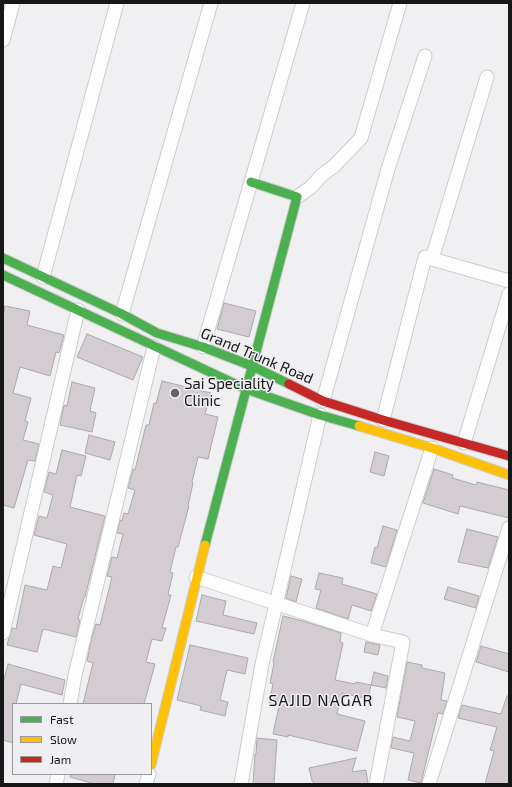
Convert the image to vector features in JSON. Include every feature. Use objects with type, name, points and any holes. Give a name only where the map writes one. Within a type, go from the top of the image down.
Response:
[{"type":"main road","points":[[152,761],[196,577],[297,197],[251,182]]},
{"type":"main road","name":"Grand Trunk Road","points":[[3,258],[122,314],[157,333],[204,347],[252,366],[323,400],[383,420],[509,456]]},
{"type":"main road","points":[[3,275],[246,389],[320,416],[432,448],[509,475]]},
{"type":"street","points":[[3,40],[13,3]]},
{"type":"street","points":[[43,277],[117,3]]},
{"type":"street","points":[[122,314],[211,3]]},
{"type":"street","points":[[204,347],[302,3]]},
{"type":"street","points":[[297,197],[310,188],[322,175],[334,166],[361,138],[400,3]]},
{"type":"street","points":[[323,400],[388,169],[425,56]]},
{"type":"street","points":[[432,259],[486,77]]},
{"type":"street","points":[[383,420],[425,257],[509,281]]},
{"type":"street","points":[[464,443],[509,294]]},
{"type":"street","points":[[3,633],[78,310]]},
{"type":"street","points":[[70,703],[75,675],[154,347]]},
{"type":"street","points":[[241,784],[262,664],[320,416]]},
{"type":"street","points":[[372,635],[432,448]]},
{"type":"street","points":[[429,784],[509,528]]},
{"type":"street","points":[[196,577],[372,635],[403,642],[376,784]]},
{"type":"building","points":[[224,303],[256,311],[249,337],[217,329]]},
{"type":"building","points":[[5,306],[30,311],[27,325],[64,335],[59,353],[56,352],[50,376],[20,367],[13,393],[31,398],[25,421],[28,422],[23,440],[39,444],[35,461],[28,460],[14,508],[3,505],[3,316]]},
{"type":"building","points":[[87,334],[143,357],[133,380],[77,357]]},
{"type":"building","points":[[162,381],[211,393],[205,414],[218,417],[208,459],[198,457],[192,482],[189,506],[170,572],[173,573],[168,595],[171,595],[162,628],[166,628],[162,641],[152,639],[146,662],[155,664],[144,703],[83,703],[93,663],[87,661],[91,641],[96,624],[100,625],[112,577],[107,576],[112,557],[117,558],[123,534],[117,533],[120,520],[122,521],[124,513],[128,514],[135,490],[128,488],[133,469],[135,470],[146,425],[149,425],[154,403],[156,404]]},
{"type":"building","points":[[72,382],[95,388],[90,411],[96,413],[92,432],[60,425],[64,405],[67,406]]},
{"type":"building","points":[[89,435],[115,442],[110,460],[85,453]]},
{"type":"building","points":[[62,450],[86,456],[81,476],[77,475],[70,507],[105,516],[78,619],[80,620],[76,637],[43,629],[37,652],[7,645],[12,628],[16,629],[25,585],[47,590],[53,566],[61,568],[67,544],[34,535],[39,516],[47,518],[53,495],[44,492],[49,472],[56,474]]},
{"type":"building","points":[[375,452],[389,456],[384,476],[370,472]]},
{"type":"building","points":[[434,469],[453,475],[452,478],[476,485],[477,482],[509,490],[509,518],[460,506],[458,514],[423,503]]},
{"type":"building","points":[[383,526],[397,530],[386,567],[371,563]]},
{"type":"building","points":[[467,529],[498,537],[488,568],[458,562]]},
{"type":"building","points":[[319,573],[343,578],[342,584],[377,594],[371,611],[352,605],[348,619],[316,608],[321,590],[315,589]]},
{"type":"building","points":[[291,576],[302,579],[296,602],[286,598]]},
{"type":"building","points":[[448,587],[479,596],[476,608],[444,599]]},
{"type":"building","points":[[202,595],[226,601],[223,615],[257,623],[254,634],[196,621]]},
{"type":"building","points":[[283,616],[341,633],[340,642],[343,643],[335,680],[355,684],[356,682],[371,685],[368,699],[342,693],[337,714],[365,721],[357,751],[288,735],[288,737],[273,734],[279,706],[269,704],[273,684],[270,683]]},
{"type":"building","points":[[366,642],[380,645],[378,655],[364,652]]},
{"type":"building","points":[[190,645],[248,658],[245,674],[227,670],[220,700],[228,702],[225,716],[200,710],[201,706],[177,700]]},
{"type":"building","points":[[481,646],[509,654],[509,672],[476,662]]},
{"type":"building","points":[[407,662],[422,665],[422,668],[445,673],[441,700],[447,701],[443,714],[438,713],[421,783],[408,780],[414,753],[391,748],[393,737],[410,741],[415,721],[397,717]]},
{"type":"building","points":[[8,664],[65,680],[62,695],[21,684],[16,703],[12,703],[12,743],[3,740],[3,683]]},
{"type":"building","points":[[374,672],[388,676],[386,688],[371,685]]},
{"type":"building","points":[[507,696],[509,697],[509,784],[485,784],[494,751],[490,750],[497,727],[458,718],[462,705],[501,714]]},
{"type":"building","points":[[257,738],[277,740],[274,784],[253,784]]},
{"type":"building","points":[[356,758],[352,772],[366,770],[368,784],[314,784],[312,781],[309,768]]},
{"type":"building","points":[[71,775],[115,775],[113,784],[95,784],[70,777]]},
{"type":"traffic: fast","points":[[205,545],[297,197],[251,182]]},
{"type":"traffic: fast","points":[[3,258],[122,314],[157,333],[203,347],[252,366],[289,384]]},
{"type":"traffic: fast","points":[[3,275],[246,389],[320,415],[359,426]]},
{"type":"traffic: slow","points":[[359,426],[432,448],[509,475]]},
{"type":"traffic: slow","points":[[152,761],[205,545]]},
{"type":"traffic: jam","points":[[289,384],[323,401],[383,420],[509,456]]},
{"type":"place","name":"Sai Speciality Clinic","points":[[175,393]]},
{"type":"district","name":"SAJID NAGAR","points":[[321,701]]}]
